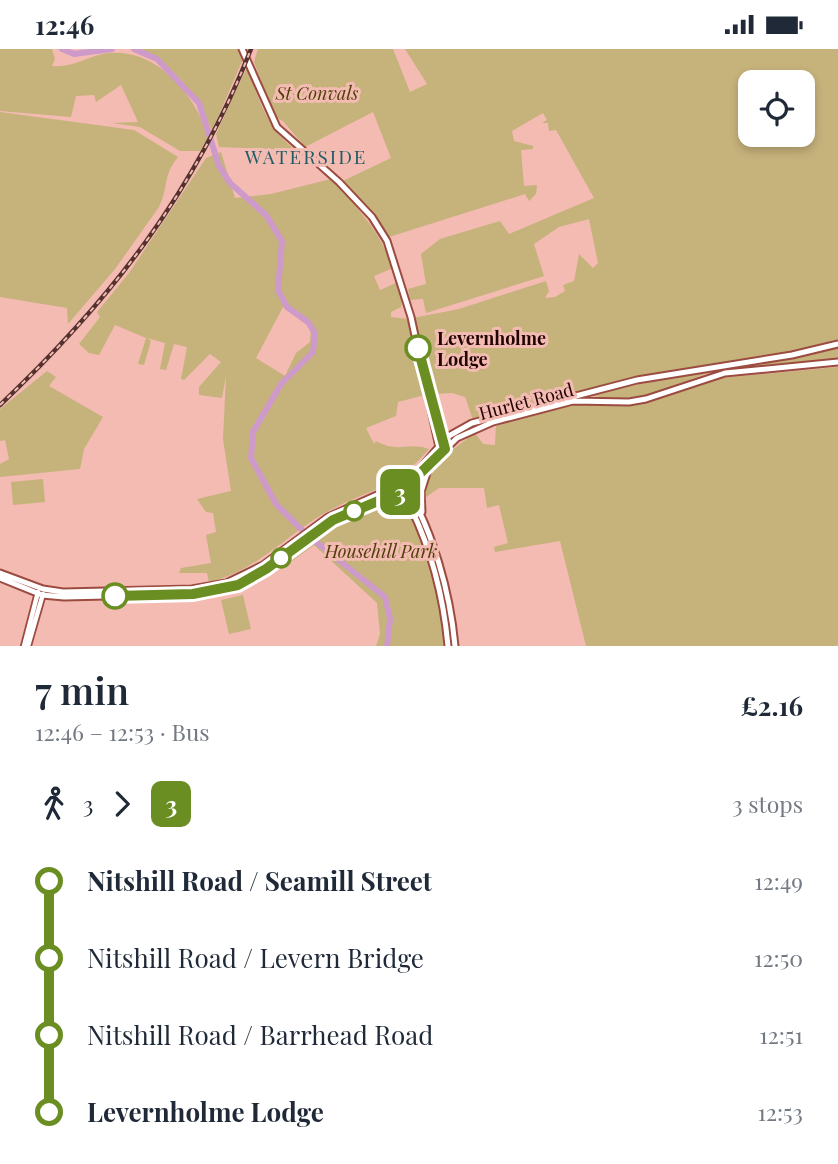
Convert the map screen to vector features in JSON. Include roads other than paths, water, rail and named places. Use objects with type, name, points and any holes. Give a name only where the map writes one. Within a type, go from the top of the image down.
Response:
[{"type":"main road","points":[[242,49],[277,127],[339,182],[381,230],[403,287],[442,448]]},
{"type":"main road","name":"Hurlet Road","points":[[41,591],[112,596],[220,590],[254,577],[322,524],[403,486],[472,422],[574,394],[838,344]]},
{"type":"main road","name":"Hurlet Road","points":[[442,448],[477,427],[573,401],[629,402],[726,373],[838,362]]},
{"type":"main road","points":[[429,464],[421,492],[423,518],[440,589],[448,646]]},
{"type":"main road","points":[[403,486],[430,548],[452,619],[455,646]]},
{"type":"main road","points":[[417,513],[423,518]]},
{"type":"main road","points":[[0,575],[41,591]]},
{"type":"street","points":[[26,646],[41,591]]},
{"type":"waterway","points":[[62,49],[74,54],[112,49]]},
{"type":"waterway","points":[[134,49],[157,59],[199,103],[219,166],[230,183],[266,215],[282,241],[278,290],[287,307],[308,322],[315,333],[313,352],[281,384],[253,432],[251,458],[276,504],[304,532]]},
{"type":"waterway","points":[[311,538],[385,597],[390,619],[387,646]]},
{"type":"railway","points":[[0,405],[78,325],[146,241],[204,150],[251,49]]},
{"type":"place","name":"Levernholme Lodge","points":[[418,348]]},
{"type":"district","name":"WATERSIDE","points":[[306,156]]},
{"type":"park label","name":"St Convals","points":[[317,93]]},
{"type":"park label","name":"Househill Park","points":[[381,551]]}]
